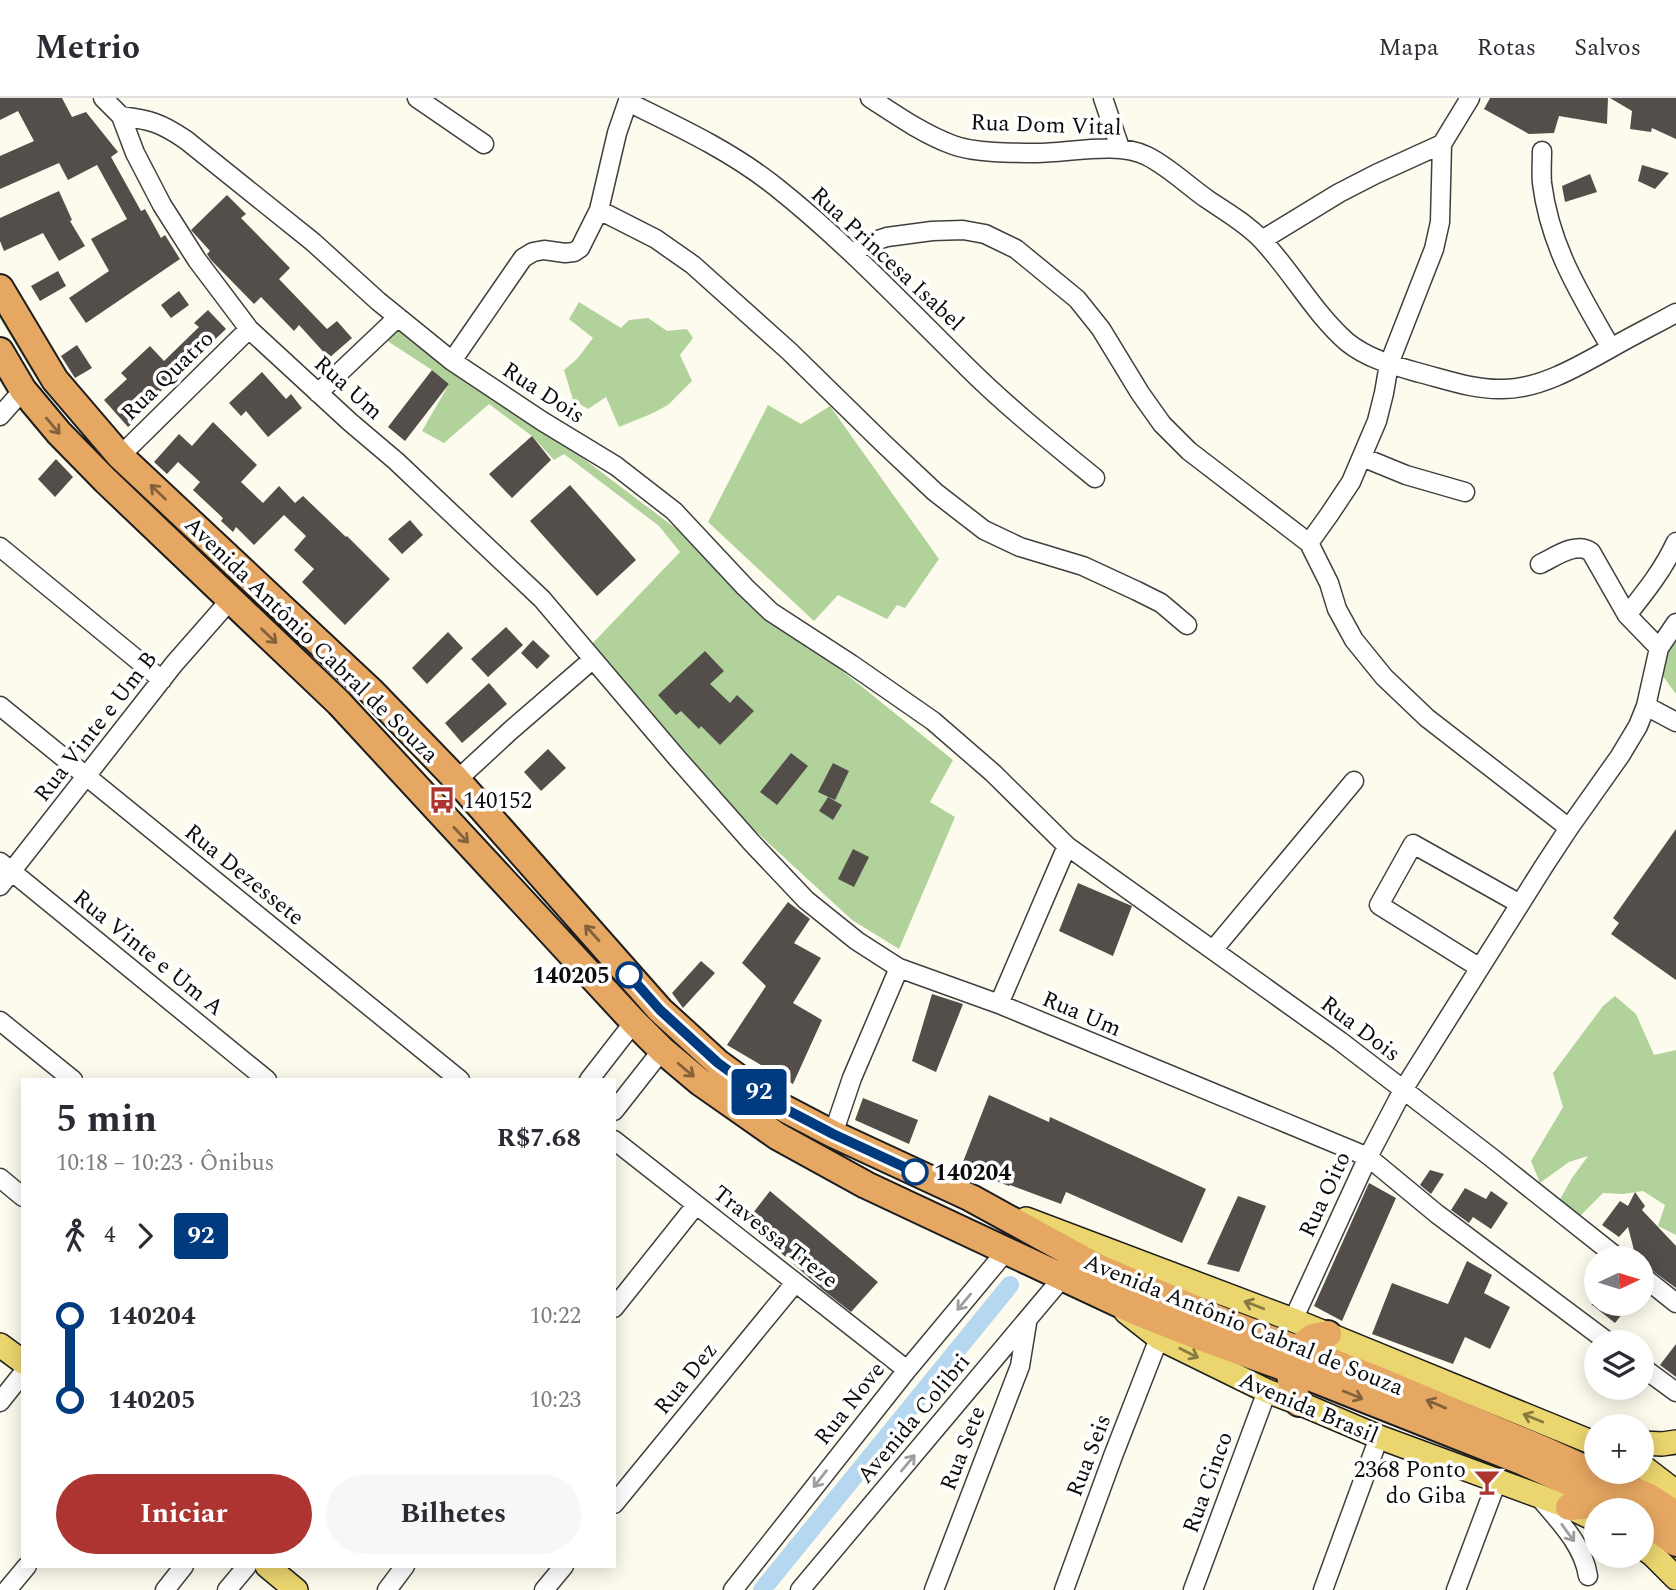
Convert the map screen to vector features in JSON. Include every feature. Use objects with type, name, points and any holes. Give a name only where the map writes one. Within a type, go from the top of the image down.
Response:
[{"type":"highway","name":"Avenida Antônio Cabral de Souza","points":[[0,288],[55,380],[120,456],[372,692],[457,780],[660,1010],[718,1063],[770,1101],[833,1134],[971,1198],[1095,1266],[1221,1320],[1293,1359],[1521,1461],[1589,1498]]},
{"type":"highway","name":"Avenida Antônio Cabral de Souza","points":[[0,351],[23,390],[59,433],[339,703],[634,1022],[662,1050],[701,1082],[777,1136],[866,1185],[1112,1301],[1200,1337],[1381,1381],[1649,1497],[1676,1514]]},
{"type":"highway","points":[[1299,1403],[1292,1387],[1293,1359],[1313,1337],[1328,1334]]},
{"type":"highway","points":[[1569,1507],[1584,1508]]},
{"type":"highway","points":[[1654,1527],[1676,1543]]},
{"type":"main road","points":[[971,1198],[1293,1320],[1584,1439]]},
{"type":"main road","name":"Avenida Brasil","points":[[1112,1301],[1159,1338],[1267,1391],[1379,1437],[1569,1507]]},
{"type":"main road","points":[[0,1345],[21,1361]]},
{"type":"main road","points":[[1569,1433],[1584,1435]]},
{"type":"main road","points":[[1654,1444],[1676,1442]]},
{"type":"main road","points":[[1654,1475],[1676,1492]]},
{"type":"main road","points":[[1654,1558],[1676,1578]]},
{"type":"main road","points":[[269,1568],[296,1590]]},
{"type":"street","points":[[103,98],[121,116]]},
{"type":"street","points":[[418,98],[484,144]]},
{"type":"street","name":"Rua Dom Vital","points":[[870,98],[914,126],[954,145],[993,152],[1039,153],[1120,148],[1145,154],[1237,218],[1262,240],[1320,313],[1348,342],[1368,356],[1447,380],[1485,389],[1537,384],[1590,361],[1676,313]]},
{"type":"street","points":[[1103,98],[1120,148]]},
{"type":"street","points":[[1309,543],[1351,482],[1377,421],[1389,364],[1434,249],[1440,222],[1442,144],[1470,98]]},
{"type":"street","points":[[452,361],[523,258],[544,250],[565,253],[580,248],[600,209],[617,133],[629,100]]},
{"type":"street","name":"Rua Princesa Isabel","points":[[629,100],[739,160],[775,186],[853,253],[1000,398],[1095,478]]},
{"type":"street","name":"Rua Dois","points":[[121,116],[146,119],[165,126],[186,140],[313,242],[452,361],[616,466],[674,511],[771,612],[933,721],[993,773],[1067,846],[1340,1041],[1603,1246]]},
{"type":"street","name":"Rua Um","points":[[121,116],[135,153],[162,205],[197,260],[249,329],[396,461],[542,598],[592,660],[752,843],[806,900],[857,941],[899,968],[999,1004],[1368,1157],[1437,1214],[1592,1330]]},
{"type":"street","points":[[1262,240],[1339,192],[1442,144]]},
{"type":"street","points":[[1542,151],[1542,182],[1560,254],[1611,348]]},
{"type":"street","points":[[600,209],[656,239],[693,265],[789,351],[934,492],[984,530],[1020,547],[1083,566],[1137,591],[1161,603],[1188,625]]},
{"type":"street","points":[[853,253],[869,243],[887,237],[963,230],[985,234],[1016,249],[1077,299],[1101,329],[1162,424],[1189,451],[1309,543],[1329,583],[1337,609],[1354,640],[1384,677],[1427,718],[1569,828]]},
{"type":"street","points":[[318,393],[398,317]]},
{"type":"street","name":"Rua Quatro","points":[[120,456],[249,329]]},
{"type":"street","points":[[0,416],[23,390]]},
{"type":"street","points":[[1362,457],[1406,475],[1465,492]]},
{"type":"street","points":[[1627,615],[1653,584],[1676,542]]},
{"type":"street","points":[[0,547],[162,680]]},
{"type":"street","points":[[1540,564],[1576,547],[1584,547],[1591,552],[1627,615],[1659,648],[1676,623]]},
{"type":"street","name":"Rua Vinte e Um B","points":[[0,886],[6,867],[86,776],[162,680],[231,600]]},
{"type":"street","name":"Rua Oito","points":[[1293,1320],[1368,1157],[1403,1090],[1569,828],[1638,726],[1646,706],[1659,648]]},
{"type":"street","points":[[457,780],[592,660]]},
{"type":"street","name":"Rua Dezessete","points":[[0,706],[458,1078]]},
{"type":"street","points":[[1646,706],[1676,722]]},
{"type":"street","points":[[1213,950],[1354,781]]},
{"type":"street","points":[[1480,968],[1379,905],[1413,844],[1520,904]]},
{"type":"street","points":[[999,1004],[1067,846]]},
{"type":"street","name":"Rua Vinte e Um A","points":[[6,867],[265,1078]]},
{"type":"street","points":[[833,1134],[852,1078],[899,968]]},
{"type":"street","points":[[0,1021],[71,1078]]},
{"type":"street","points":[[591,1078],[634,1022]]},
{"type":"street","points":[[616,1108],[662,1050]]},
{"type":"street","name":"Travessa Treze","points":[[616,1142],[907,1370]]},
{"type":"street","points":[[0,1178],[21,1195]]},
{"type":"street","points":[[616,1305],[696,1205]]},
{"type":"street","name":"Rua Nove","points":[[733,1590],[907,1370],[1007,1250]]},
{"type":"street","name":"Avenida Colibri","points":[[800,1590],[1063,1277]]},
{"type":"street","name":"Rua Dez","points":[[616,1502],[795,1283]]},
{"type":"street","points":[[1654,1286],[1676,1303]]},
{"type":"street","name":"Rua Sete","points":[[934,1590],[1020,1366],[1027,1322]]},
{"type":"street","name":"Rua Seis","points":[[1064,1590],[1159,1338]]},
{"type":"street","points":[[0,1402],[21,1376]]},
{"type":"street","points":[[1654,1376],[1676,1392]]},
{"type":"street","name":"Rua Cinco","points":[[1193,1590],[1267,1391]]},
{"type":"street","points":[[1323,1590],[1379,1437]]},
{"type":"street","points":[[1457,1590],[1497,1481]]},
{"type":"street","points":[[1538,1496],[1578,1547],[1586,1562],[1585,1583]]},
{"type":"street","points":[[7,1590],[25,1568]]},
{"type":"street","points":[[165,1590],[182,1568]]},
{"type":"street","points":[[227,1590],[245,1568]]},
{"type":"street","points":[[387,1590],[404,1568]]},
{"type":"street","points":[[544,1590],[562,1568]]},
{"type":"green space","points":[[579,302],[621,328],[629,320],[648,318],[667,331],[687,329],[693,338],[680,355],[692,381],[668,405],[619,427],[606,397],[588,409],[573,400],[564,370],[577,359],[593,338],[569,319]]},
{"type":"green space","points":[[0,305],[41,377],[38,382],[0,319]]},
{"type":"green space","points":[[392,321],[568,447],[686,536],[765,619],[830,661],[953,760],[930,802],[955,817],[899,949],[852,920],[748,824],[591,645],[680,552],[659,526],[564,454],[554,460],[532,436],[489,404],[444,443],[422,431],[449,384],[386,340]]},
{"type":"green space","points":[[768,405],[801,424],[830,406],[939,559],[905,608],[897,605],[887,619],[838,595],[814,621],[708,522]]},
{"type":"green space","points":[[1676,636],[1676,694],[1662,675],[1666,648]]},
{"type":"green space","points":[[1615,996],[1636,1014],[1654,1055],[1676,1050],[1676,1235],[1658,1226],[1665,1205],[1643,1191],[1603,1193],[1578,1218],[1559,1201],[1588,1156],[1569,1162],[1540,1183],[1531,1161],[1563,1107],[1553,1073],[1603,1006]]},
{"type":"building","points":[[0,98],[62,98],[72,117],[86,112],[118,152],[111,157],[141,211],[145,209],[161,238],[165,235],[180,259],[86,323],[69,298],[109,271],[91,239],[127,219],[97,165],[68,180],[59,163],[0,189],[0,156],[34,141],[18,111],[0,120]]},
{"type":"building","points":[[1490,98],[1608,98],[1607,124],[1559,116],[1554,133],[1529,134],[1484,109]]},
{"type":"building","points":[[1610,98],[1676,98],[1676,139],[1652,128],[1651,132],[1630,129],[1632,111]]},
{"type":"building","points":[[1642,165],[1669,173],[1655,189],[1638,181]]},
{"type":"building","points":[[1590,174],[1597,192],[1565,202],[1562,186]]},
{"type":"building","points":[[59,191],[72,220],[70,221],[85,246],[59,261],[43,233],[4,251],[0,241],[0,218]]},
{"type":"building","points":[[227,195],[246,214],[241,218],[290,268],[279,279],[327,329],[337,321],[352,338],[329,358],[299,325],[294,331],[261,297],[254,304],[211,260],[207,254],[210,251],[191,230]]},
{"type":"building","points":[[58,271],[66,286],[40,301],[31,286]]},
{"type":"building","points":[[179,291],[189,305],[171,318],[161,305]]},
{"type":"building","points":[[208,310],[226,329],[142,409],[145,412],[128,427],[104,400],[127,379],[121,373],[150,346],[164,361],[199,327],[194,323]]},
{"type":"building","points":[[77,345],[92,368],[75,378],[61,356]]},
{"type":"building","points":[[432,370],[449,384],[405,441],[388,427]]},
{"type":"building","points":[[262,372],[286,399],[291,394],[302,408],[268,437],[246,411],[241,416],[229,403]]},
{"type":"building","points":[[213,422],[257,465],[241,482],[263,503],[279,486],[295,503],[303,496],[390,579],[345,625],[302,582],[314,569],[294,550],[306,536],[284,515],[254,545],[236,527],[233,532],[221,521],[223,518],[193,490],[200,482],[178,462],[167,474],[154,462],[179,434],[192,446]]},
{"type":"building","points":[[532,436],[551,460],[512,498],[489,474]]},
{"type":"building","points":[[56,459],[73,477],[55,497],[38,479]]},
{"type":"building","points":[[570,485],[636,560],[597,596],[530,521]]},
{"type":"building","points":[[410,520],[423,535],[402,554],[388,539]]},
{"type":"building","points":[[506,627],[523,645],[488,677],[471,659]]},
{"type":"building","points":[[448,632],[463,648],[427,684],[412,668]]},
{"type":"building","points":[[533,640],[550,656],[537,669],[521,653]]},
{"type":"building","points":[[705,651],[724,671],[710,684],[730,703],[737,695],[754,711],[720,745],[681,711],[676,715],[658,695]]},
{"type":"building","points":[[489,683],[507,704],[462,743],[445,723]]},
{"type":"building","points":[[548,749],[566,768],[541,791],[524,772]]},
{"type":"building","points":[[791,753],[808,766],[777,805],[760,792]]},
{"type":"building","points":[[833,763],[849,771],[835,800],[818,792]]},
{"type":"building","points":[[828,797],[842,805],[833,820],[819,811]]},
{"type":"building","points":[[1676,829],[1676,980],[1611,934],[1619,923],[1613,918]]},
{"type":"building","points":[[853,849],[869,857],[854,887],[838,879]]},
{"type":"building","points":[[1078,883],[1132,906],[1113,956],[1059,931]]},
{"type":"building","points":[[788,902],[810,919],[794,943],[821,958],[793,1003],[822,1020],[793,1084],[727,1045],[766,986],[742,963]]},
{"type":"building","points":[[701,961],[715,973],[683,1008],[672,993]]},
{"type":"building","points":[[932,994],[963,1004],[936,1072],[912,1061]]},
{"type":"building","points":[[989,1095],[1049,1122],[1050,1117],[1206,1189],[1182,1243],[1066,1192],[1061,1204],[961,1167]]},
{"type":"building","points":[[863,1098],[918,1120],[909,1144],[855,1120]]},
{"type":"building","points":[[1430,1170],[1444,1174],[1431,1194],[1420,1185]]},
{"type":"building","points":[[1369,1183],[1396,1198],[1342,1321],[1314,1306]]},
{"type":"building","points":[[1465,1188],[1486,1199],[1491,1191],[1508,1203],[1491,1229],[1473,1217],[1469,1223],[1451,1210]]},
{"type":"building","points":[[770,1191],[878,1282],[851,1312],[746,1222]]},
{"type":"building","points":[[1635,1192],[1645,1206],[1642,1210],[1676,1246],[1676,1288],[1654,1272],[1654,1246],[1633,1246],[1628,1227],[1619,1237],[1602,1225],[1620,1201],[1628,1206]]},
{"type":"building","points":[[1238,1196],[1266,1206],[1239,1272],[1207,1264]]},
{"type":"building","points":[[1467,1261],[1492,1275],[1484,1293],[1510,1307],[1490,1349],[1465,1337],[1453,1364],[1372,1334],[1392,1283],[1448,1304]]},
{"type":"building","points":[[1606,1316],[1621,1316],[1615,1323]]},
{"type":"building","points":[[1676,1344],[1676,1377],[1660,1365]]},
{"type":"waterway","points":[[762,1590],[1010,1285]]},
{"type":"bus line","name":"92","points":[[629,975],[660,1010],[718,1063],[770,1101],[915,1172]]},
{"type":"place","name":"140152","points":[[442,800]]},
{"type":"place","name":"140205","points":[[629,975]]},
{"type":"place","name":"140204","points":[[915,1172]]},
{"type":"place","name":"2368 Ponto do Giba","points":[[1487,1482]]}]
